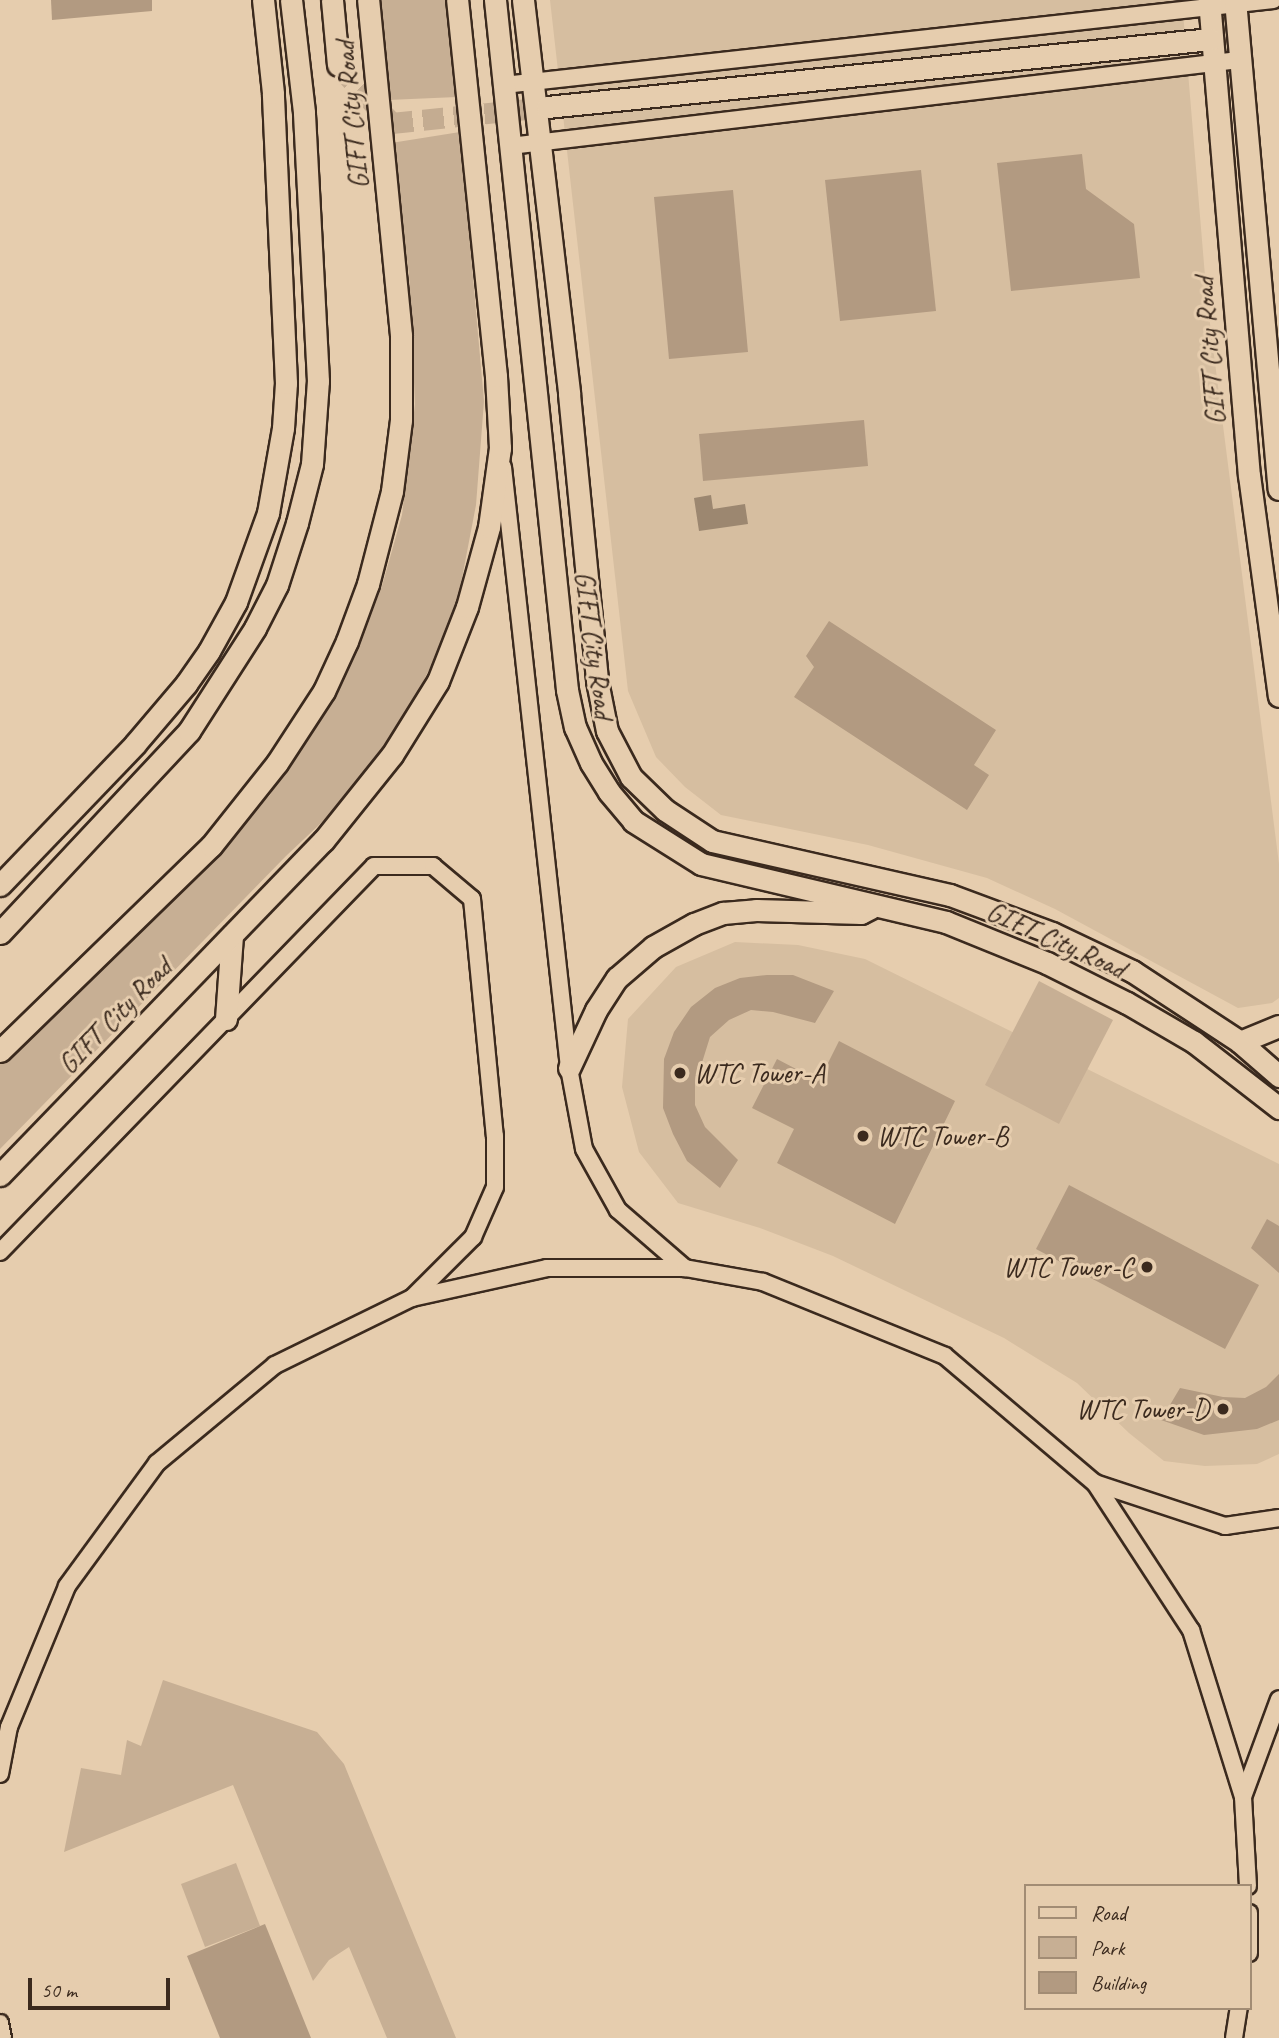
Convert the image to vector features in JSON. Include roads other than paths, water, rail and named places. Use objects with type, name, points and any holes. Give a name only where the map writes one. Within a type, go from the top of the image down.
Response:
[{"type":"street","points":[[0,885],[135,744],[186,684],[209,651],[236,602],[268,513],[284,428],[286,383],[273,93],[263,0]]},
{"type":"street","points":[[0,933],[190,731],[255,628],[277,585],[298,523],[312,464],[318,381],[304,112],[291,0]]},
{"type":"street","points":[[332,0],[338,65]]},
{"type":"street","name":"GIFT City Road","points":[[0,1051],[211,846],[277,763],[324,691],[347,641],[368,584],[392,491],[401,420],[401,335],[368,0]]},
{"type":"street","name":"GIFT City Road","points":[[0,1175],[331,830],[392,755],[438,681],[467,607],[489,527],[500,447],[496,376],[457,0]]},
{"type":"street","name":"GIFT City Road","points":[[495,0],[568,690],[575,727],[591,763],[633,821],[666,845],[701,864],[946,922],[1047,964],[1127,1003],[1194,1042],[1279,1108]]},
{"type":"street","name":"GIFT City Road","points":[[523,0],[569,394],[597,681],[607,731],[631,777],[665,810],[712,841],[950,895],[1015,919],[1132,971],[1240,1042],[1279,1076]]},
{"type":"street","points":[[504,86],[1209,3],[1273,0]]},
{"type":"street","name":"GIFT City Road","points":[[1235,2],[1238,60],[1279,489]]},
{"type":"street","name":"GIFT City Road","points":[[1209,3],[1249,475],[1279,696]]},
{"type":"street","points":[[548,107],[1211,39]]},
{"type":"street","points":[[510,146],[1238,60]]},
{"type":"street","points":[[500,447],[569,1068],[584,1149],[618,1210],[685,1268]]},
{"type":"street","points":[[0,1252],[374,866],[433,866],[472,899],[495,1136],[495,1187],[473,1237],[412,1298]]},
{"type":"street","points":[[569,1068],[596,1010],[617,978],[653,947],[694,925],[734,912],[861,912],[879,905]]},
{"type":"street","points":[[226,1019],[232,935]]},
{"type":"street","points":[[1240,1042],[1279,1026]]},
{"type":"street","points":[[0,1774],[4,1730],[67,1586],[157,1463],[275,1365],[412,1298],[547,1268],[685,1268],[763,1282],[945,1356],[1095,1483],[1191,1630],[1244,1797],[1248,1884]]},
{"type":"street","points":[[1095,1483],[1225,1526],[1279,1518]]},
{"type":"street","points":[[1245,1523],[1279,1506]]},
{"type":"street","points":[[1244,1797],[1279,1699]]},
{"type":"street","points":[[1234,2038],[1239,2010]]},
{"type":"street","points":[[0,2023],[3,2038]]},
{"type":"tunnel","points":[[338,65],[392,123],[547,107]]},
{"type":"place","name":"WTC Tower-A","points":[[680,1073]]},
{"type":"place","name":"WTC Tower-B","points":[[863,1136]]},
{"type":"place","name":"WTC Tower-C","points":[[1147,1267]]},
{"type":"place","name":"WTC Tower-D","points":[[1223,1409]]}]
